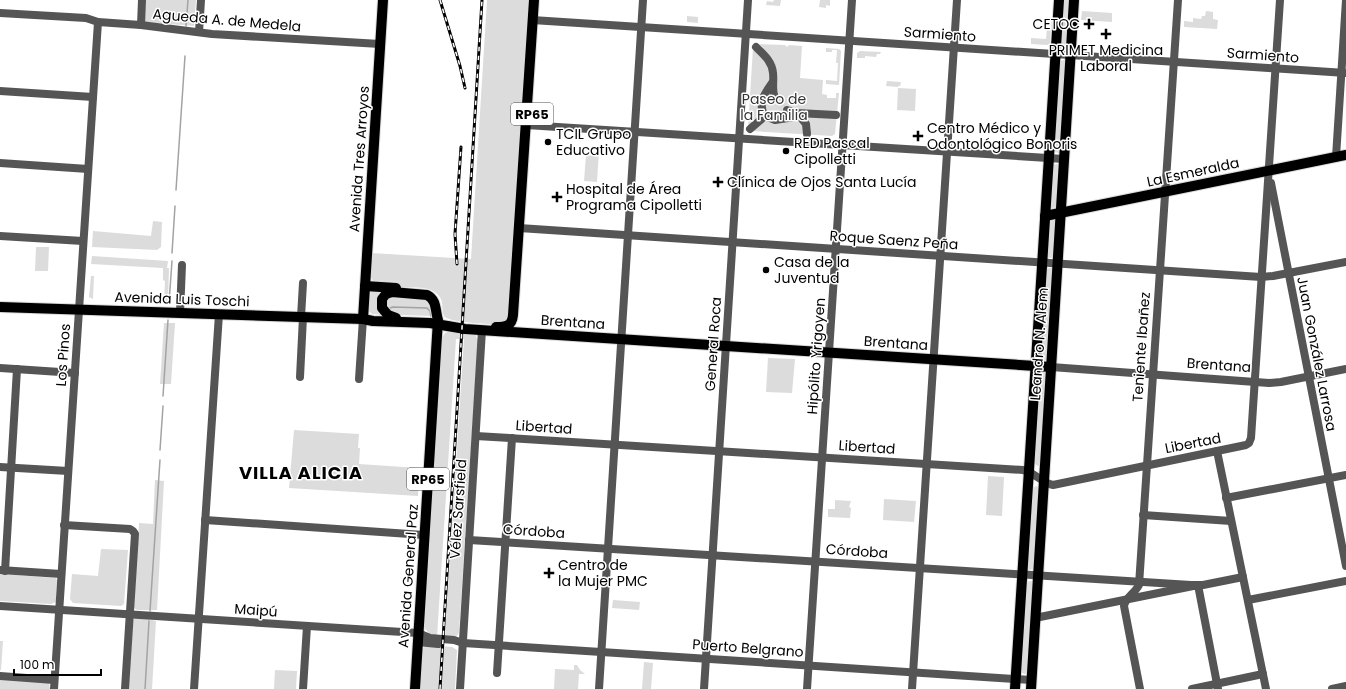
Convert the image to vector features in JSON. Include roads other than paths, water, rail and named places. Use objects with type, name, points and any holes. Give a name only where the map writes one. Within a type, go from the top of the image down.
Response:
[{"type":"main road","name":"Avenida Tres Arroyos","points":[[363,319],[383,0]]},
{"type":"main road","name":"RP65","points":[[514,330],[535,20],[534,0]]},
{"type":"main road","name":"RP65","points":[[535,20],[539,0]]},
{"type":"main road","name":"Leandro N. Alem","points":[[1016,684],[1059,0]]},
{"type":"main road","name":"Leandro N. Alem","points":[[1031,684],[1074,0]]},
{"type":"main road","name":"La Esmeralda","points":[[1045,216],[1346,155]]},
{"type":"main road","name":"RP65","points":[[514,330],[519,276],[517,262],[522,229]]},
{"type":"main road","name":"Avenida General Paz","points":[[365,286],[430,291],[436,296],[441,304],[441,312],[437,322],[414,689]]},
{"type":"main road","name":"RP65","points":[[396,318],[388,315],[382,308],[382,299],[388,293],[395,292],[428,296],[435,304],[437,322]]},
{"type":"main road","name":"Avenida Luis Toschi","points":[[0,307],[437,322],[461,329],[482,330]]},
{"type":"main road","name":"Avenida Luis Toschi","points":[[363,319],[370,317],[396,318],[506,327],[514,330]]},
{"type":"main road","name":"Brentana","points":[[482,330],[514,330],[621,340],[1051,367]]},
{"type":"street","points":[[141,25],[142,0]]},
{"type":"street","points":[[199,32],[201,0]]},
{"type":"street","points":[[599,689],[643,0]]},
{"type":"street","name":"General Roca","points":[[704,689],[748,0]]},
{"type":"street","name":"Hipólito Yrigoyen","points":[[807,689],[852,0]]},
{"type":"street","points":[[912,689],[957,0]]},
{"type":"street","name":"Teniente Ibañez","points":[[1139,582],[1178,0]]},
{"type":"street","points":[[1255,382],[1280,0]]},
{"type":"street","points":[[1336,157],[1344,73],[1346,0]]},
{"type":"street","name":"Agueda A. de Medela","points":[[0,13],[86,18],[98,22],[141,25],[199,32],[380,44]]},
{"type":"street","name":"Sarmiento","points":[[535,20],[1344,73]]},
{"type":"street","name":"Los Pinos","points":[[54,689],[98,22]]},
{"type":"street","points":[[756,46],[771,64],[773,72],[772,83],[774,95]]},
{"type":"street","points":[[772,83],[762,100],[762,108],[768,119],[775,120],[799,114],[836,115]]},
{"type":"street","points":[[0,91],[93,97]]},
{"type":"street","points":[[787,110],[799,114],[806,124],[807,134]]},
{"type":"street","points":[[750,129],[765,116]]},
{"type":"street","points":[[528,125],[1064,159]]},
{"type":"street","points":[[0,163],[88,169]]},
{"type":"street","name":"Juan González Larrosa","points":[[1268,170],[1346,566]]},
{"type":"street","name":"Roque Saenz Peña","points":[[522,229],[1261,277],[1346,262]]},
{"type":"street","points":[[0,236],[83,241]]},
{"type":"street","points":[[180,313],[182,265]]},
{"type":"street","points":[[300,377],[303,283]]},
{"type":"street","points":[[194,689],[219,314]]},
{"type":"street","points":[[359,379],[363,319]]},
{"type":"street","name":"Vélez Sarsfield","points":[[460,689],[482,330]]},
{"type":"street","name":"Brentana","points":[[1051,367],[1255,382],[1274,382],[1346,369]]},
{"type":"street","points":[[0,368],[74,373]]},
{"type":"street","points":[[17,369],[11,468],[2,570],[61,574]]},
{"type":"street","name":"Libertad","points":[[476,436],[1023,470],[1053,485],[1246,445],[1249,443],[1251,438],[1255,382]]},
{"type":"street","points":[[497,674],[512,438]]},
{"type":"street","points":[[1217,451],[1266,689]]},
{"type":"street","points":[[0,467],[68,471]]},
{"type":"street","points":[[1226,498],[1346,475]]},
{"type":"street","points":[[1143,515],[1231,521]]},
{"type":"street","points":[[205,520],[424,535]]},
{"type":"street","points":[[64,525],[134,531],[136,537],[125,689]]},
{"type":"street","name":"Córdoba","points":[[469,540],[1198,585],[1243,577]]},
{"type":"street","points":[[1248,600],[1346,581]]},
{"type":"street","points":[[1139,582],[1137,588],[1124,602],[1124,606],[1140,689]]},
{"type":"street","points":[[1035,618],[1198,585],[1218,686]]},
{"type":"street","name":"Maipú","points":[[0,606],[307,626],[418,638],[454,640],[463,643]]},
{"type":"street","points":[[303,689],[307,626]]},
{"type":"street","name":"Puerto Belgrano","points":[[463,643],[913,672],[1016,684],[1031,684]]},
{"type":"street","points":[[1192,689],[1218,686],[1263,674]]},
{"type":"street","points":[[0,676],[54,680]]},
{"type":"street","points":[[1332,689],[1346,686]]},
{"type":"waterway","points":[[186,26],[188,0]]},
{"type":"waterway","points":[[176,190],[185,56]]},
{"type":"waterway","points":[[172,253],[175,206]]},
{"type":"waterway","points":[[169,303],[172,261]]},
{"type":"waterway","points":[[390,311],[390,308],[393,307],[427,308],[430,311],[431,317]]},
{"type":"waterway","points":[[163,396],[168,320]]},
{"type":"waterway","points":[[160,450],[163,406]]},
{"type":"waterway","points":[[150,611],[160,460]]},
{"type":"waterway","points":[[145,689],[149,621]]},
{"type":"tunnel","points":[[774,95],[779,104],[787,110]]},
{"type":"railway","points":[[440,0],[460,66],[465,88]]},
{"type":"railway","points":[[440,689],[482,0]]},
{"type":"railway","points":[[457,264],[455,234],[461,147]]},
{"type":"place","name":"CETOC","points":[[1089,24]]},
{"type":"place","name":"PRIMET Medicina Laboral","points":[[1106,34]]},
{"type":"place","name":"Centro Médico y Odontológico Bonoris","points":[[918,136]]},
{"type":"place","name":"TCIL Grupo Educativo","points":[[548,142]]},
{"type":"place","name":"RED Pascal Cipolletti","points":[[786,151]]},
{"type":"place","name":"Clínica de Ojos Santa Lucía","points":[[718,182]]},
{"type":"place","name":"Hospital de Área Programa Cipolletti","points":[[557,197]]},
{"type":"place","name":"Casa de la Juventud","points":[[766,270]]},
{"type":"place","name":"Centro de la Mujer PMC","points":[[549,573]]},
{"type":"district","name":"VILLA ALICIA","points":[[301,472]]},
{"type":"park label","name":"Paseo de la Familia","points":[[774,108]]}]
